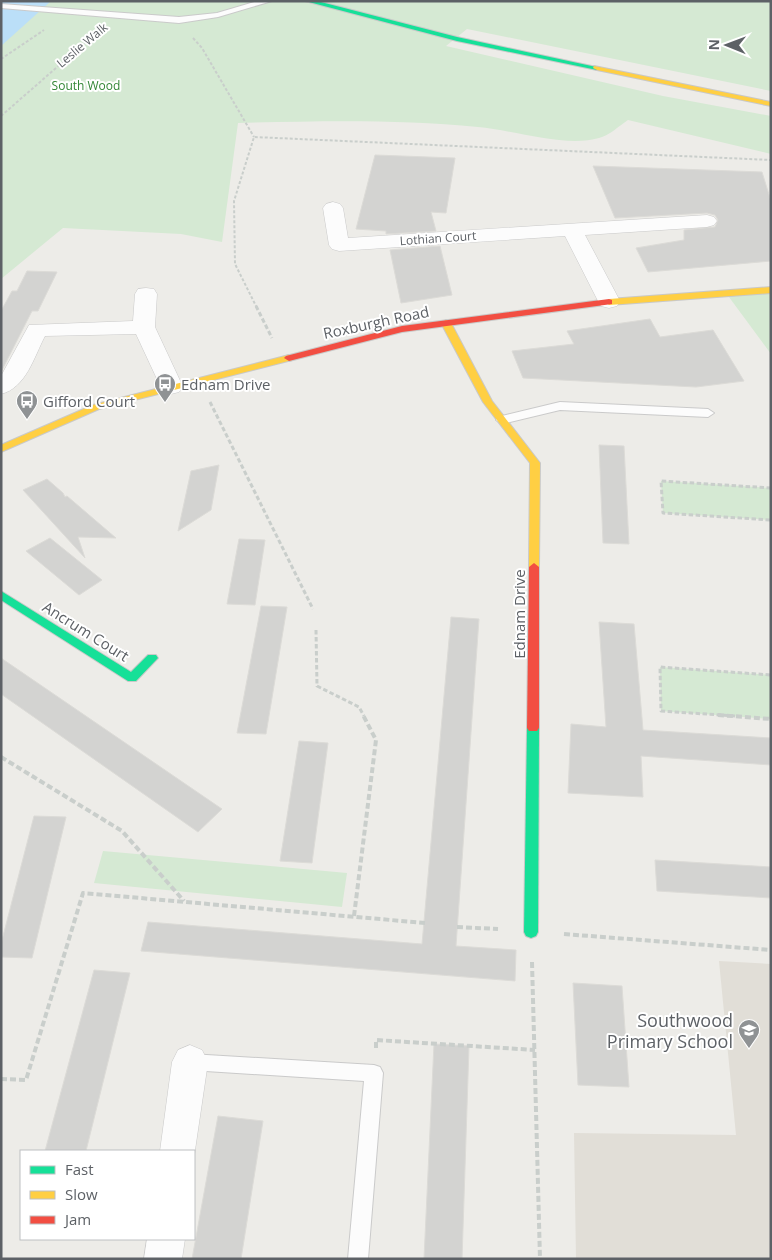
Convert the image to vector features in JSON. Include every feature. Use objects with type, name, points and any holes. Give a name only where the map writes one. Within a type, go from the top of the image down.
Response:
[{"type":"street","points":[[308,1],[458,39],[771,104]]},
{"type":"street","name":"Lothian Court","points":[[333,208],[339,245],[707,221]]},
{"type":"street","points":[[572,230],[609,301]]},
{"type":"street","name":"Roxburgh Road","points":[[1,449],[96,407],[282,358],[402,329],[609,301],[771,290]]},
{"type":"street","points":[[146,294],[144,327],[171,387]]},
{"type":"street","name":"Ednam Drive","points":[[446,323],[488,402],[534,463],[531,932]]},
{"type":"street","points":[[1,387],[11,380],[37,330],[144,327]]},
{"type":"street","name":"Ancrum Court","points":[[1,595],[132,678],[152,658]]},
{"type":"street","points":[[178,1150],[190,1062]]},
{"type":"street","points":[[164,1259],[166,1240]]},
{"type":"lane","points":[[1,6],[179,20],[218,15],[268,1]]},
{"type":"lane","points":[[502,420],[560,406],[708,413]]},
{"type":"lane","points":[[190,1062],[374,1073],[358,1259]]},
{"type":"path","points":[[1,59],[72,13]]},
{"type":"path","name":"Leslie Walk","points":[[1,116],[34,84],[119,15]]},
{"type":"path","points":[[202,48],[254,137],[234,201],[235,264],[282,358]]},
{"type":"path","points":[[254,137],[771,160]]},
{"type":"path","points":[[198,380],[313,609]]},
{"type":"path","points":[[771,488],[661,481],[663,514],[771,520]]},
{"type":"path","points":[[316,630],[317,686],[359,708],[376,740],[354,916]]},
{"type":"path","points":[[771,675],[660,666],[662,711],[771,719]]},
{"type":"path","points":[[1,757],[122,831],[184,902]]},
{"type":"path","points":[[1,1079],[26,1080],[83,893],[424,922]]},
{"type":"path","points":[[457,927],[771,950]]},
{"type":"path","points":[[531,932],[540,1259]]},
{"type":"path","points":[[374,1073],[376,1040],[535,1050]]},
{"type":"shaded area","name":"Southwood Primary School","points":[[719,961],[771,964],[771,1259],[576,1259],[574,1133],[736,1135]]},
{"type":"green space","name":"South Wood","points":[[1,1],[771,1],[771,91],[467,29],[446,46],[663,96],[771,116],[771,154],[628,120],[603,137],[586,141],[555,140],[492,129],[448,124],[328,121],[238,123],[222,242],[181,234],[63,228],[1,279]]},
{"type":"green space","points":[[771,290],[771,354],[726,293]]},
{"type":"green space","points":[[661,481],[771,488],[771,520],[663,513]]},
{"type":"green space","points":[[660,667],[771,675],[771,719],[661,711]]},
{"type":"green space","points":[[103,851],[347,873],[342,907],[94,883]]},
{"type":"water","points":[[1,1],[51,1],[1,46]]},
{"type":"building","points":[[375,155],[455,158],[446,213],[431,212],[436,231],[386,234],[386,231],[356,229]]},
{"type":"building","points":[[593,166],[762,172],[771,201],[771,261],[648,272],[636,248],[684,240],[684,230],[715,227],[718,220],[715,215],[707,213],[615,218]]},
{"type":"building","points":[[440,246],[452,295],[401,303],[390,250]]},
{"type":"building","points":[[27,271],[57,272],[38,311],[32,311],[1,372],[1,311],[12,291],[17,291]]},
{"type":"building","points":[[650,319],[660,337],[713,330],[744,381],[696,387],[523,378],[512,351],[574,344],[567,331]]},
{"type":"building","points":[[599,445],[624,446],[629,544],[603,543]]},
{"type":"building","points":[[219,465],[211,510],[178,531],[191,471]]},
{"type":"building","points":[[47,479],[65,497],[67,496],[116,538],[78,537],[85,558],[23,490]]},
{"type":"building","points":[[50,538],[102,580],[79,595],[26,551]]},
{"type":"building","points":[[239,539],[265,540],[255,605],[227,604]]},
{"type":"building","points":[[261,606],[287,607],[266,734],[237,733]]},
{"type":"building","points":[[451,617],[479,619],[456,946],[516,950],[515,981],[141,951],[148,922],[422,944]]},
{"type":"building","points":[[599,622],[634,624],[643,730],[771,738],[771,765],[641,756],[643,797],[568,793],[571,724],[606,727]]},
{"type":"building","points":[[1,658],[222,809],[198,832],[1,694]]},
{"type":"building","points":[[299,741],[328,743],[312,863],[280,861]]},
{"type":"building","points":[[34,816],[66,817],[32,958],[1,957],[1,944]]},
{"type":"building","points":[[655,860],[771,867],[771,898],[657,891]]},
{"type":"building","points":[[94,970],[130,973],[86,1150],[45,1150]]},
{"type":"building","points":[[573,983],[622,986],[629,1087],[578,1085]]},
{"type":"building","points":[[434,1044],[469,1046],[462,1259],[424,1259]]},
{"type":"building","points":[[218,1116],[263,1121],[241,1259],[192,1259]]},
{"type":"traffic: fast","points":[[308,1],[457,39],[597,68]]},
{"type":"traffic: fast","points":[[1,595],[132,678],[152,658]]},
{"type":"traffic: fast","points":[[531,932],[533,728]]},
{"type":"traffic: slow","points":[[597,68],[771,104]]},
{"type":"traffic: slow","points":[[609,302],[771,290]]},
{"type":"traffic: slow","points":[[446,323],[488,402],[535,463],[534,567]]},
{"type":"traffic: slow","points":[[1,449],[96,407],[289,358]]},
{"type":"traffic: jam","points":[[289,358],[402,329],[609,302]]},
{"type":"traffic: jam","points":[[533,728],[534,567]]},
{"type":"place","name":"Ednam Drive","points":[[165,403]]},
{"type":"place","name":"Gifford Court","points":[[27,420]]},
{"type":"place","name":"Southwood Primary School","points":[[749,1049]]}]
